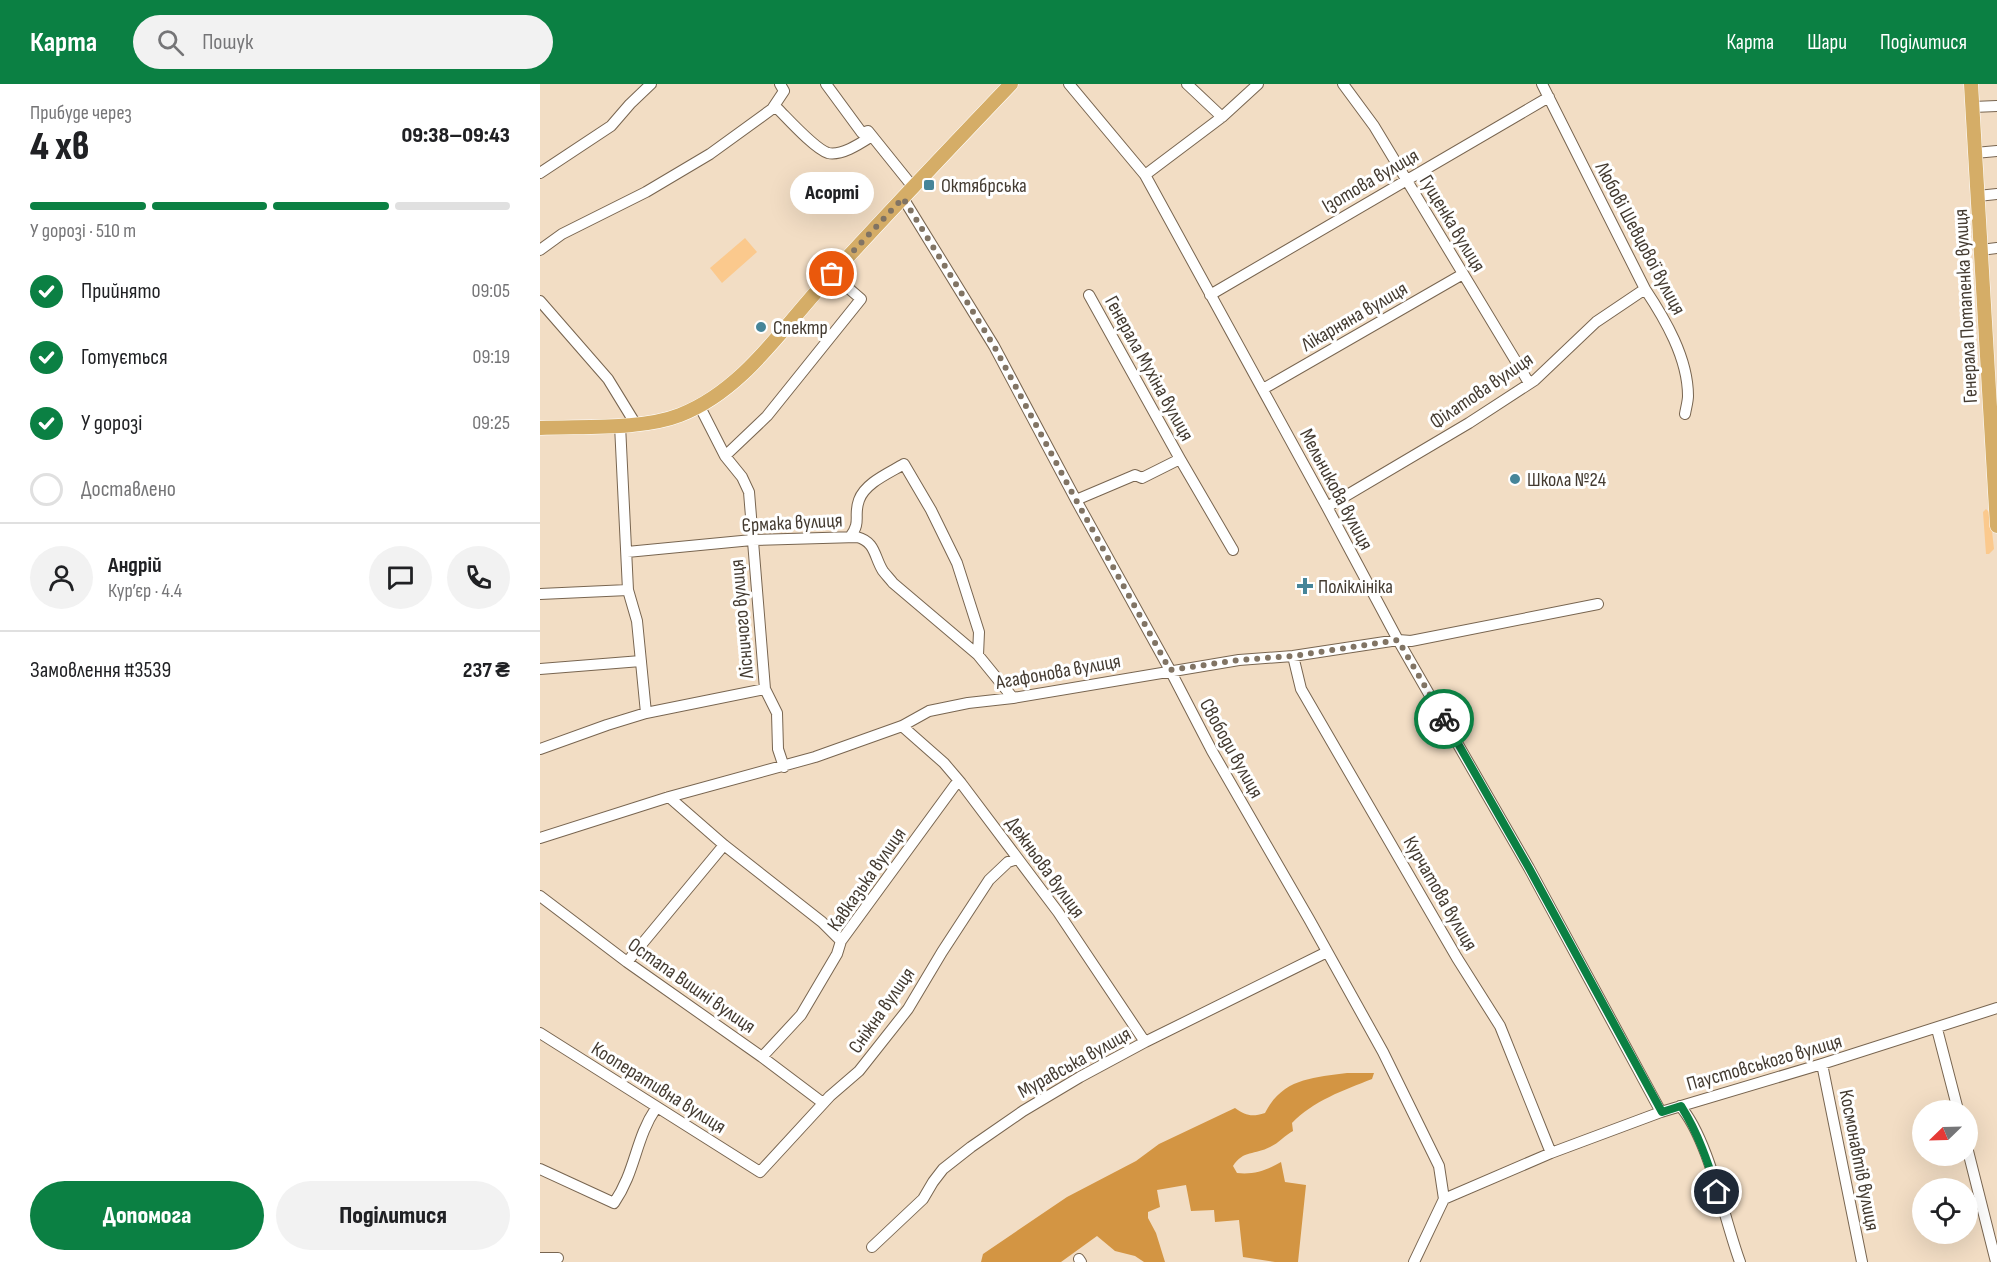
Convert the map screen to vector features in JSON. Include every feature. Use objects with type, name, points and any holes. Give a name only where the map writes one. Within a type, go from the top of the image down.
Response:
[{"type":"main road","points":[[540,428],[655,422],[680,415],[699,405],[748,369],[832,274],[1011,84]]},
{"type":"main road","name":"Генерала Потапенка вулиця","points":[[1971,84],[1981,250],[1991,309],[1997,526]]},
{"type":"street","points":[[540,173],[611,126],[651,84]]},
{"type":"street","points":[[540,250],[562,234],[646,192],[710,154],[772,109],[784,91],[780,84]]},
{"type":"street","points":[[826,84],[861,133],[868,131],[913,187]]},
{"type":"street","name":"Мельникова вулиця","points":[[1069,84],[1145,175],[1398,640],[1529,868],[1662,1112]]},
{"type":"street","points":[[1187,84],[1222,117]]},
{"type":"street","points":[[1145,175],[1222,117],[1258,84]]},
{"type":"street","name":"Гущенка вулиця","points":[[1343,84],[1374,126],[1529,383]]},
{"type":"street","name":"Любові Шевцової вулиця","points":[[1542,84],[1645,289],[1663,317],[1683,366],[1689,396],[1685,414]]},
{"type":"street","name":"Ізотова вулиця","points":[[1210,295],[1549,97]]},
{"type":"street","points":[[1972,107],[1997,106]]},
{"type":"street","points":[[772,109],[778,109],[805,136],[827,153],[837,153],[872,136]]},
{"type":"street","points":[[1975,153],[1997,151]]},
{"type":"street","points":[[1978,196],[1997,194]]},
{"type":"street","name":"Свободи вулиця","points":[[903,198],[994,346],[1212,751],[1383,1052],[1439,1166],[1444,1199]]},
{"type":"street","points":[[1981,250],[1997,248]]},
{"type":"street","points":[[724,456],[767,416],[861,299],[832,274]]},
{"type":"street","name":"Лікарняна вулиця","points":[[1263,389],[1463,274]]},
{"type":"street","name":"Філатова вулиця","points":[[1327,507],[1469,423],[1529,383],[1596,322],[1645,289]]},
{"type":"street","name":"Генерала Мухіна вулиця","points":[[1089,295],[1233,550]]},
{"type":"street","points":[[540,301],[608,379],[635,423]]},
{"type":"street","name":"Лісничого вулиця","points":[[699,405],[724,456],[742,477],[749,492],[765,689],[777,713],[778,749],[784,767]]},
{"type":"street","points":[[620,424],[628,590],[637,621],[646,713]]},
{"type":"street","name":"Генерала Мухіна вулиця","points":[[1076,500],[1135,475],[1142,478],[1180,459]]},
{"type":"street","points":[[850,537],[858,526],[859,498],[870,485],[904,464],[936,519],[957,562],[979,632],[978,655]]},
{"type":"street","name":"Єрмака вулиця","points":[[627,552],[752,540],[864,538],[870,543],[883,571],[894,583],[978,655],[1013,698]]},
{"type":"street","points":[[540,594],[628,590]]},
{"type":"street","name":"Агафонова вулиця","points":[[540,838],[669,797],[784,767],[902,726],[929,711],[1170,670],[1411,640],[1598,604]]},
{"type":"street","name":"Курчатова вулиця","points":[[1293,656],[1301,689],[1457,958],[1500,1026],[1551,1153]]},
{"type":"street","points":[[540,669],[641,661]]},
{"type":"street","points":[[540,749],[646,713],[765,689]]},
{"type":"street","name":"Дежньова вулиця","points":[[902,726],[944,763],[961,783],[1058,912],[1145,1042]]},
{"type":"street","name":"Кавказька вулиця","points":[[762,1057],[801,1015],[837,954],[841,941],[955,786],[961,783]]},
{"type":"street","points":[[669,797],[724,845],[822,921],[841,941]]},
{"type":"street","points":[[627,962],[724,845]]},
{"type":"street","name":"Сніжна вулиця","points":[[760,1172],[823,1103],[859,1071],[896,1026],[989,880],[1008,862],[1017,859]]},
{"type":"street","name":"Остапа Вишні вулиця","points":[[540,896],[627,962],[823,1103]]},
{"type":"street","name":"Муравська вулиця","points":[[872,1247],[923,1199],[943,1169],[1032,1105],[1145,1042],[1327,952]]},
{"type":"street","name":"Паустовського вулиця","points":[[1444,1199],[1551,1153],[1662,1112],[1822,1065],[1997,1008]]},
{"type":"street","points":[[1937,1029],[1955,1100]]},
{"type":"street","name":"Кооперативна вулиця","points":[[540,1033],[760,1172]]},
{"type":"street","name":"Космонавтів вулиця","points":[[1822,1065],[1862,1262]]},
{"type":"street","points":[[1680,1106],[1700,1142],[1711,1170],[1740,1262]]},
{"type":"street","points":[[540,1169],[614,1203],[624,1187],[638,1151],[641,1135],[656,1108]]},
{"type":"street","points":[[1972,1166],[1996,1262]]},
{"type":"street","points":[[1414,1262],[1444,1199]]},
{"type":"street","points":[[540,1258],[558,1258]]},
{"type":"shaded area","points":[[745,238],[757,252],[722,283],[710,268]]},
{"type":"shaded area","points":[[1986,509],[1990,513],[1994,549],[1989,554],[1986,554],[1983,512]]},
{"type":"shaded area","points":[[1374,1073],[1372,1079],[1309,1108],[1292,1123],[1293,1131],[1270,1147],[1241,1157],[1233,1166],[1237,1173],[1255,1173],[1281,1162],[1285,1182],[1306,1185],[1298,1262],[1275,1262],[1243,1257],[1239,1220],[1215,1222],[1214,1210],[1191,1211],[1186,1185],[1157,1190],[1160,1207],[1148,1212],[1148,1218],[1156,1233],[1165,1262],[1144,1262],[1135,1256],[1115,1251],[1097,1236],[1061,1262],[981,1262],[983,1254],[1067,1197],[1136,1161],[1159,1144],[1235,1108],[1249,1115],[1265,1113],[1272,1101],[1290,1086],[1322,1076]]},
{"type":"way so far","points":[[832,274],[903,198],[994,346],[1170,670],[1239,660],[1293,656],[1398,640],[1444,719]]},
{"type":"place","name":"Октябрська","points":[[929,185]]},
{"type":"place","name":"Асорті","points":[[832,274]]},
{"type":"place","name":"Спектр","points":[[761,327]]},
{"type":"place","name":"Школа №24","points":[[1515,479]]},
{"type":"place","name":"Поліклініка","points":[[1305,586]]},
{"type":"route","points":[[1444,719],[1529,868],[1662,1112],[1681,1106],[1687,1115],[1711,1170],[1717,1192]]}]
